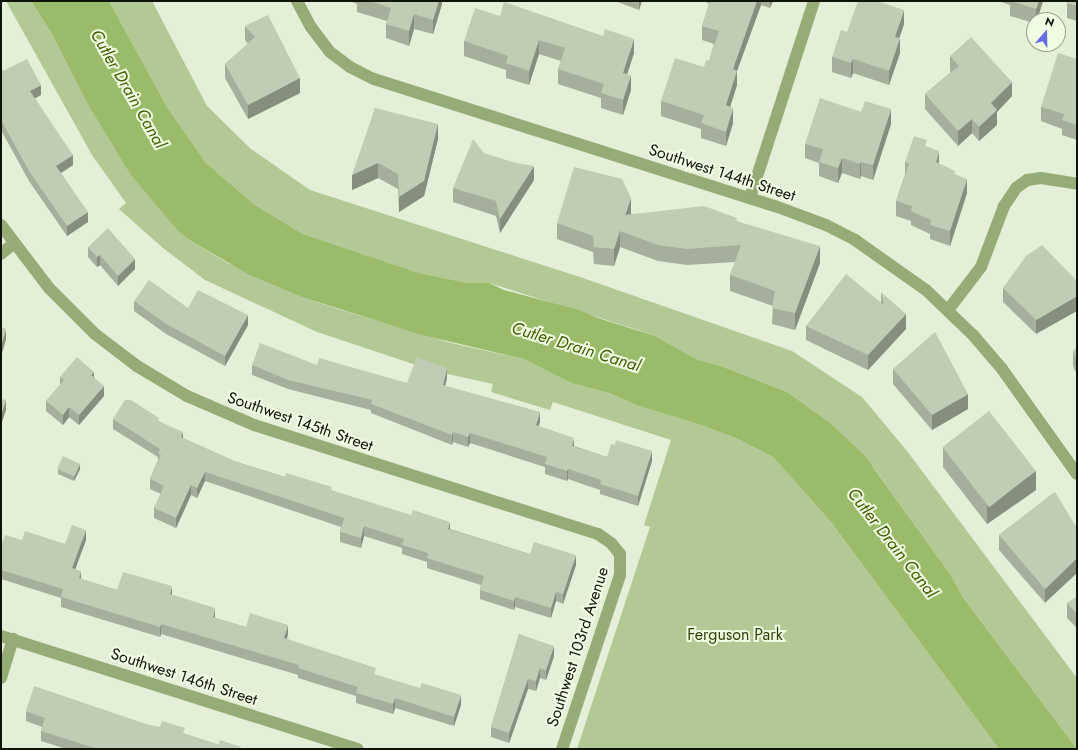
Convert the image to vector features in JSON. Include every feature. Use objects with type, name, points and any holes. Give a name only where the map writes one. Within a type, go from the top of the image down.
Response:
[{"type":"street","name":"Southwest 144th Street","points":[[297,1],[311,27],[330,52],[350,67],[374,79],[750,198],[813,220],[855,240],[903,272],[948,310],[1002,369],[1077,474]]},
{"type":"street","points":[[750,198],[814,1]]},
{"type":"street","points":[[948,310],[981,267],[1009,197],[1020,184],[1032,179],[1051,178],[1077,184]]},
{"type":"street","name":"Southwest 145th Street","points":[[1,225],[13,244],[49,288],[95,334],[137,366],[187,396],[261,427],[598,534],[611,543],[620,554]]},
{"type":"street","points":[[1,254],[13,244]]},
{"type":"street","name":"Southwest 103rd Avenue","points":[[562,749],[620,575],[620,554]]},
{"type":"street","name":"Southwest 146th Street","points":[[1,636],[357,749]]},
{"type":"street","points":[[1,678],[13,639]]},
{"type":"green space","name":"Ferguson Park","points":[[6,1],[31,1],[52,34],[86,101],[193,242],[228,263],[302,297],[338,309],[451,343],[524,359],[571,383],[609,393],[636,405],[701,425],[738,439],[773,457],[831,522],[999,749],[577,749],[650,527],[644,525],[671,440],[553,402],[550,410],[491,392],[493,384],[434,371],[317,332],[205,280],[163,248],[119,209],[126,203],[92,155]]},
{"type":"green space","points":[[109,1],[152,1],[207,106],[251,149],[310,190],[583,278],[792,351],[862,397],[907,451],[1077,678],[1077,749],[964,599],[950,574],[874,468],[829,422],[787,392],[721,366],[698,360],[655,336],[489,283],[468,283],[419,273],[303,234],[255,205],[206,163],[167,107]]},
{"type":"water","name":"Cutler Drain Canal","points":[[31,1],[109,1],[167,107],[206,163],[255,205],[303,234],[419,273],[468,283],[489,283],[504,290],[579,310],[598,318],[655,336],[698,360],[721,366],[787,392],[829,422],[865,456],[950,574],[964,599],[1077,749],[999,749],[831,522],[773,457],[738,439],[701,425],[636,405],[609,393],[571,383],[524,359],[422,335],[302,297],[248,274],[193,242],[179,232],[131,175],[86,101],[52,34]]},
{"type":"building","points":[[370,1],[439,1],[433,20],[414,14],[409,31],[386,24],[391,8]]},
{"type":"building","points":[[710,1],[757,1],[733,69],[737,71],[726,105],[733,108],[726,132],[701,123],[704,115],[661,101],[675,58],[704,67],[706,60],[709,61],[719,31],[702,26]]},
{"type":"building","points":[[858,1],[877,1],[904,10],[895,37],[900,38],[889,71],[853,59],[851,63],[832,57],[841,30],[847,32]]},
{"type":"building","points":[[1011,1],[1039,1],[1036,9]]},
{"type":"building","points":[[1068,1],[1077,1],[1077,6],[1067,3]]},
{"type":"building","points":[[504,2],[603,36],[605,29],[634,39],[623,73],[631,75],[623,100],[601,93],[604,84],[558,69],[565,48],[539,40],[529,71],[506,63],[508,56],[464,41],[475,8],[500,16]]},
{"type":"building","points":[[268,15],[300,78],[248,105],[225,64],[255,37],[245,26]]},
{"type":"building","points":[[971,37],[1012,82],[991,103],[997,110],[979,127],[972,119],[958,131],[925,94],[959,66],[950,56]]},
{"type":"building","points":[[1058,53],[1077,59],[1077,125],[1062,120],[1064,114],[1041,107]]},
{"type":"building","points":[[27,59],[41,85],[30,91],[73,155],[56,166],[88,212],[67,226],[29,171],[1,120],[1,67],[3,71]]},
{"type":"building","points":[[820,98],[861,112],[865,101],[891,109],[873,165],[861,162],[860,164],[842,158],[838,168],[819,162],[823,149],[805,144]]},
{"type":"building","points":[[375,108],[438,124],[424,181],[399,197],[398,174],[378,163],[352,175]]},
{"type":"building","points":[[914,136],[927,140],[925,146],[939,151],[936,162],[955,171],[954,174],[967,179],[950,231],[930,225],[931,220],[911,211],[912,206],[896,201],[909,164],[905,162]]},
{"type":"building","points":[[473,139],[484,153],[516,163],[534,166],[500,219],[496,201],[453,188]]},
{"type":"building","points":[[574,167],[622,179],[631,198],[625,215],[704,206],[737,218],[736,221],[820,246],[795,313],[772,308],[775,291],[730,275],[741,245],[687,249],[658,245],[620,231],[614,249],[594,247],[593,236],[557,223]]},
{"type":"building","points":[[108,228],[135,259],[118,276],[100,255],[97,257],[88,247]]},
{"type":"building","points":[[1042,245],[1077,281],[1077,296],[1036,320],[1003,288],[1026,256]]},
{"type":"building","points":[[846,274],[884,305],[881,292],[906,314],[868,355],[806,326]]},
{"type":"building","points":[[149,280],[188,308],[198,290],[248,315],[225,356],[166,324],[134,301]]},
{"type":"building","points":[[1,327],[6,329],[1,346]]},
{"type":"building","points":[[935,332],[968,394],[932,415],[893,369]]},
{"type":"building","points":[[260,343],[317,365],[319,358],[407,383],[417,357],[447,368],[443,385],[540,412],[536,425],[574,438],[572,446],[607,457],[611,444],[615,445],[616,440],[652,451],[638,496],[600,484],[601,480],[568,469],[567,471],[545,464],[547,457],[470,433],[468,437],[453,432],[452,435],[371,404],[372,400],[288,380],[252,365]]},
{"type":"building","points":[[1077,348],[1077,360],[1073,351]]},
{"type":"building","points":[[77,357],[94,372],[91,375],[104,386],[79,415],[69,407],[63,415],[46,401],[64,380],[60,377]]},
{"type":"building","points":[[1,399],[6,400],[1,415]]},
{"type":"building","points":[[125,400],[131,400],[159,418],[158,421],[183,432],[181,437],[234,461],[285,477],[286,473],[332,487],[331,490],[411,515],[413,510],[450,522],[448,529],[530,554],[534,542],[576,555],[563,594],[556,592],[551,608],[515,597],[514,601],[480,590],[484,576],[427,558],[428,553],[402,545],[404,539],[364,526],[361,538],[340,532],[344,518],[205,472],[197,488],[191,485],[176,518],[154,508],[164,486],[150,479],[161,455],[158,454],[160,449],[113,419]]},
{"type":"building","points":[[989,411],[1036,471],[989,507],[943,447]]},
{"type":"building","points":[[63,456],[80,464],[74,477],[57,469]]},
{"type":"building","points":[[1055,492],[1077,528],[1077,558],[1045,589],[999,535]]},
{"type":"building","points":[[72,525],[86,530],[72,568],[81,571],[79,578],[117,590],[123,572],[172,586],[170,594],[215,608],[213,617],[246,627],[250,613],[288,625],[284,638],[376,668],[374,674],[420,688],[422,683],[461,695],[454,717],[395,698],[393,704],[356,693],[358,687],[298,668],[299,665],[161,624],[160,627],[61,597],[63,589],[1,570],[1,546],[5,535],[22,540],[25,531],[65,544]]},
{"type":"building","points":[[1077,597],[1077,614],[1067,603]]},
{"type":"building","points":[[519,634],[554,646],[546,670],[540,668],[536,681],[528,679],[509,733],[491,727]]},
{"type":"building","points":[[34,686],[149,725],[160,727],[162,721],[185,728],[183,733],[219,745],[220,740],[241,747],[240,749],[98,749],[41,731],[45,718],[26,711]]}]
